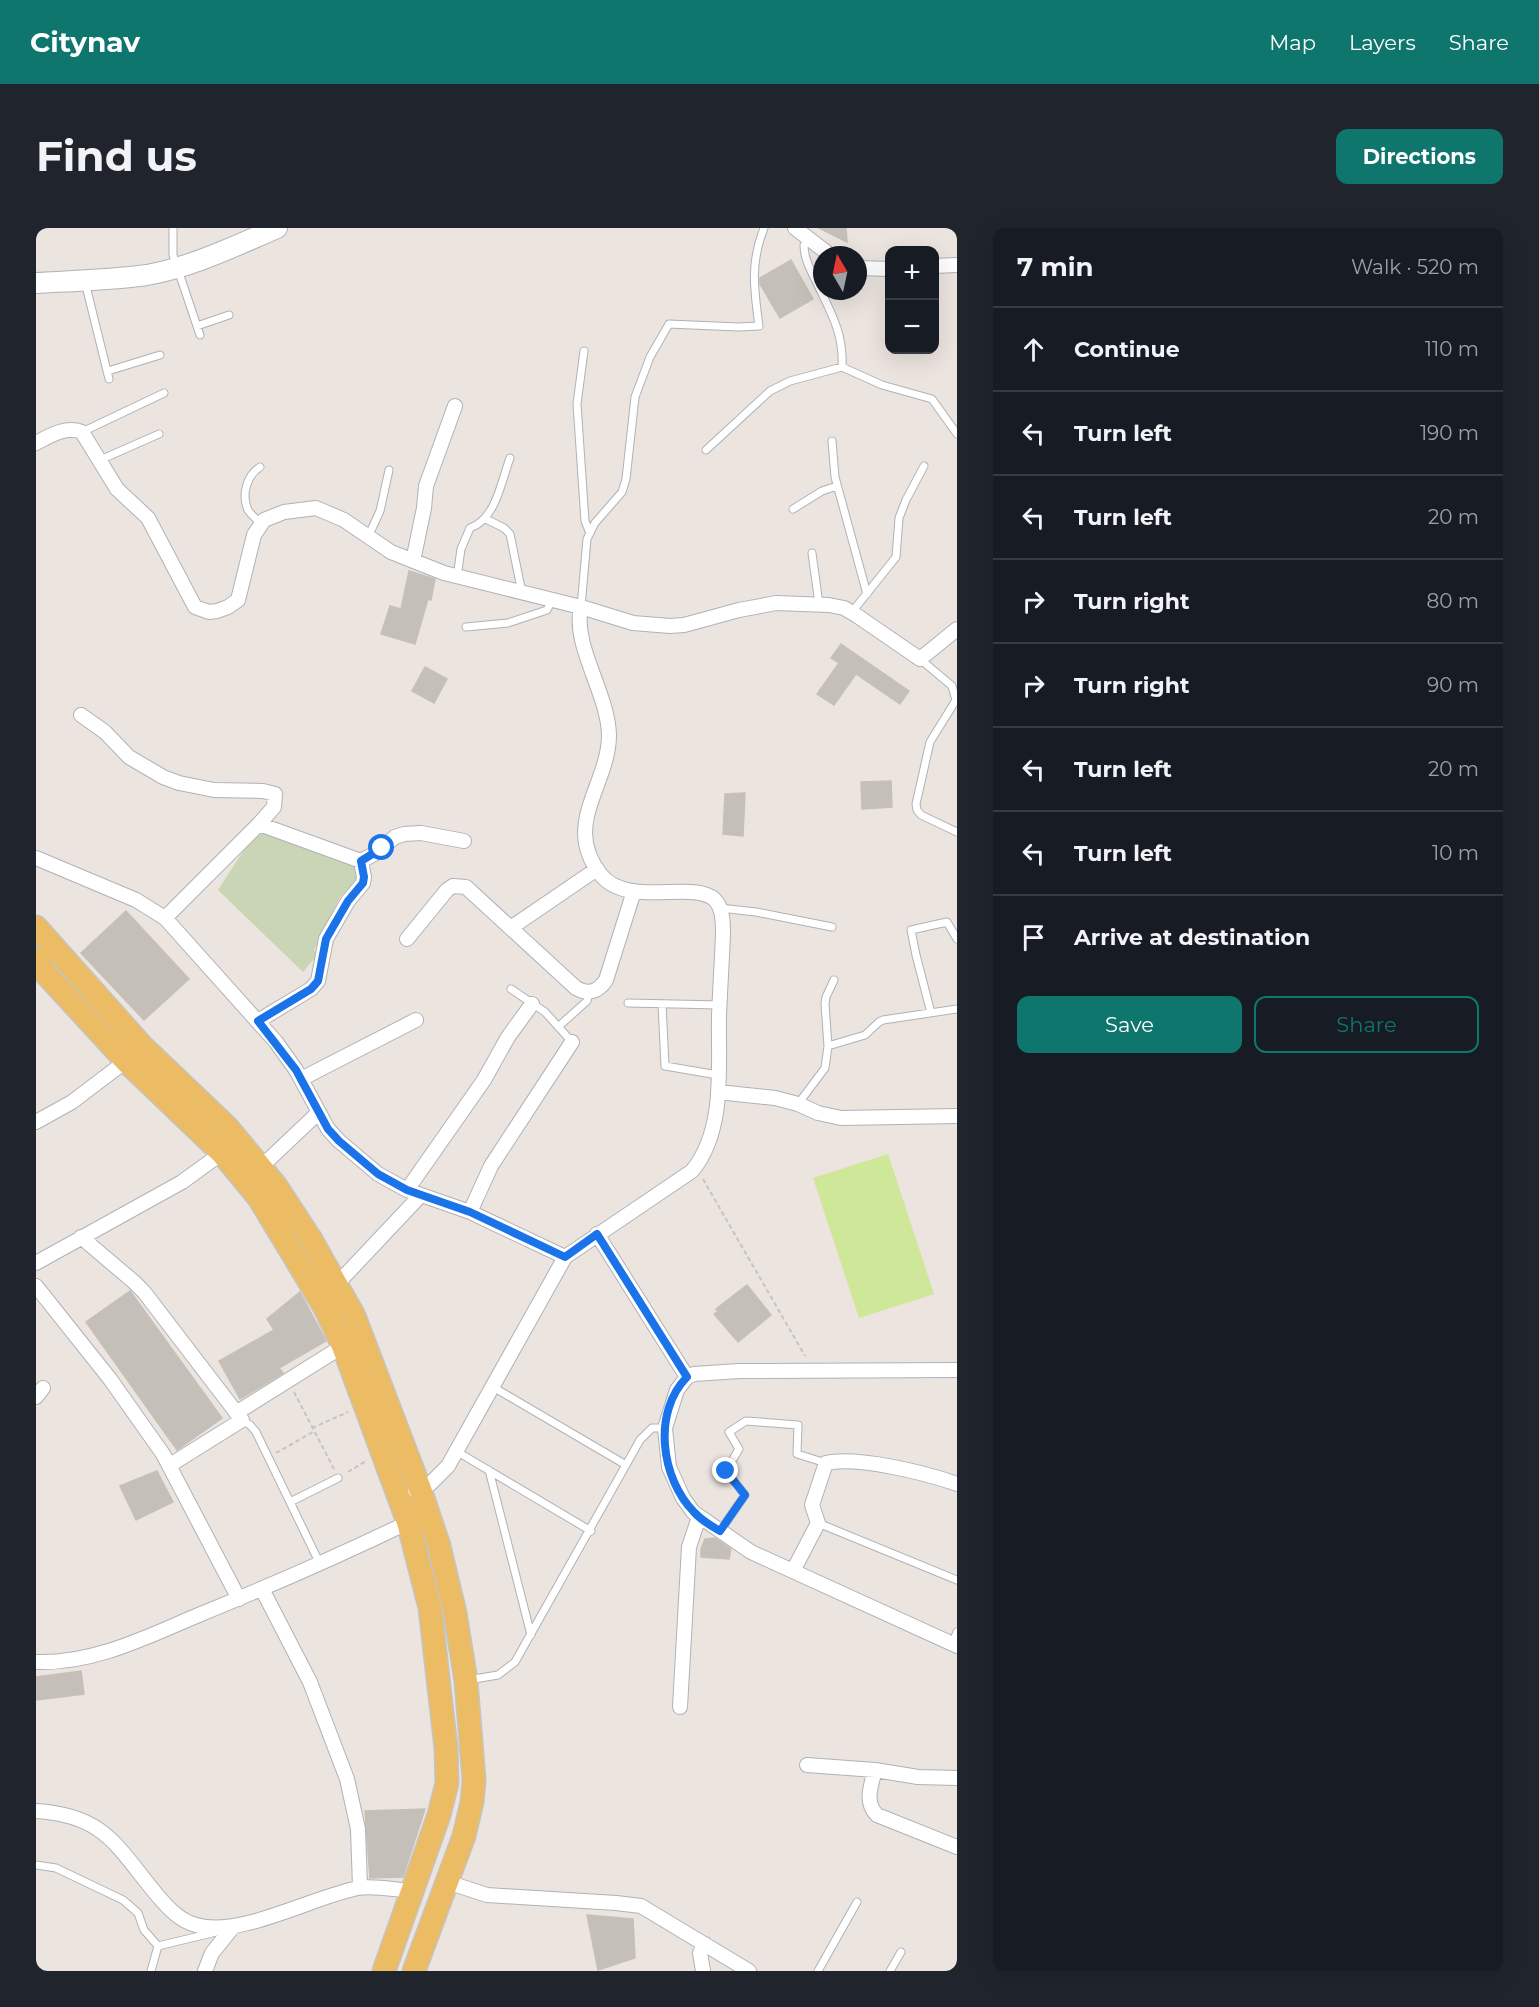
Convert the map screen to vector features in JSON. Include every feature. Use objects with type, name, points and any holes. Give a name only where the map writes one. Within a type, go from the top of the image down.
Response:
[{"type":"main road","points":[[36,285],[147,274],[177,267],[207,258],[277,228]]},
{"type":"main road","points":[[36,927],[142,1046],[227,1127],[261,1167],[310,1238],[337,1284],[363,1337],[418,1517],[449,1585],[466,1681],[474,1780],[472,1802],[464,1836],[414,1971]]},
{"type":"main road","points":[[40,972],[126,1061],[222,1153],[259,1198],[324,1306],[343,1346],[381,1452],[410,1493]]},
{"type":"main road","points":[[384,1971],[444,1800],[448,1768],[418,1517]]},
{"type":"street","points":[[795,228],[817,246]]},
{"type":"street","points":[[939,266],[957,265]]},
{"type":"street","points":[[867,268],[885,269]]},
{"type":"street","points":[[412,561],[424,508],[426,486],[455,406]]},
{"type":"street","points":[[36,442],[60,432],[77,430],[82,432],[117,489],[148,518],[195,607],[209,612],[228,608],[238,600],[254,535],[261,524],[273,515],[316,508],[344,520],[391,552],[412,561],[457,577],[581,607],[633,623],[670,626],[776,603],[819,603],[852,612],[920,659],[957,629]]},
{"type":"street","points":[[410,1493],[440,1475],[448,1466],[565,1257],[682,1179],[696,1166],[704,1152],[713,1124],[718,1092],[723,934],[720,908],[716,900],[706,894],[634,891],[615,885],[603,877],[589,857],[585,827],[588,807],[608,748],[609,734],[604,704],[578,625],[581,607]]},
{"type":"street","points":[[81,715],[105,732],[129,757],[163,777],[214,790],[263,791],[275,794],[274,807],[259,824],[165,918]]},
{"type":"street","points":[[259,824],[361,861],[395,837],[404,834],[421,834],[464,841]]},
{"type":"street","points":[[36,858],[136,900],[165,918],[258,1021],[287,1057],[328,1129],[353,1154],[378,1174],[414,1193],[470,1212],[565,1257]]},
{"type":"street","points":[[258,1021],[311,989],[318,981],[326,939],[348,901],[363,883],[361,861]]},
{"type":"street","points":[[512,927],[597,869]]},
{"type":"street","points":[[407,939],[447,890],[453,886],[466,887],[576,988],[589,992],[596,990],[606,980],[634,891]]},
{"type":"street","points":[[337,1284],[414,1193],[508,1038],[532,1004]]},
{"type":"street","points":[[301,1079],[416,1020]]},
{"type":"street","points":[[470,1212],[491,1166],[573,1042]]},
{"type":"street","points":[[36,1122],[72,1102],[126,1061]]},
{"type":"street","points":[[718,1092],[775,1098],[798,1104],[818,1113],[841,1118],[957,1116]]},
{"type":"street","points":[[261,1167],[319,1112]]},
{"type":"street","points":[[36,1263],[182,1182],[222,1153]]},
{"type":"street","points":[[597,1234],[687,1377]]},
{"type":"street","points":[[81,1237],[144,1292],[239,1417]]},
{"type":"street","points":[[36,1286],[110,1379],[170,1466],[239,1599]]},
{"type":"street","points":[[170,1466],[288,1380],[343,1346]]},
{"type":"street","points":[[955,1641],[751,1552],[699,1517],[683,1498],[674,1482],[669,1467],[665,1428],[677,1390],[687,1377],[694,1374],[715,1371],[957,1370]]},
{"type":"street","points":[[793,1571],[818,1523],[812,1505],[826,1462],[839,1460],[873,1463],[957,1484]]},
{"type":"street","points":[[36,1662],[66,1661],[100,1654],[239,1599],[320,1564],[418,1517]]},
{"type":"street","points":[[680,1707],[689,1547],[699,1517]]},
{"type":"street","points":[[262,1589],[310,1682],[347,1779],[358,1829],[360,1887]]},
{"type":"street","points":[[807,1765],[875,1770],[918,1777],[957,1778]]},
{"type":"street","points":[[875,1770],[869,1802],[871,1809],[877,1815],[957,1847]]},
{"type":"street","points":[[36,1810],[68,1815],[84,1821],[104,1834],[123,1851],[166,1905],[180,1918],[194,1925],[209,1928],[233,1928],[360,1887],[412,1891]]},
{"type":"street","points":[[447,1882],[487,1895],[641,1906],[750,1971]]},
{"type":"street","points":[[205,1971],[212,1953],[233,1928]]},
{"type":"street","points":[[703,1971],[700,1953],[705,1944]]},
{"type":"lane","points":[[173,228],[173,255],[200,335]]},
{"type":"lane","points":[[581,607],[585,548],[589,531],[622,492],[626,479],[635,397],[650,357],[669,324],[759,326],[753,268],[756,247],[764,228]]},
{"type":"lane","points":[[810,241],[804,245],[805,259],[840,333],[843,353],[842,367]]},
{"type":"lane","points":[[84,280],[109,375],[160,356]]},
{"type":"lane","points":[[197,326],[229,315]]},
{"type":"lane","points":[[584,351],[577,404],[585,521],[589,531]]},
{"type":"lane","points":[[706,450],[770,391],[790,381],[842,367],[882,385],[932,399],[957,434]]},
{"type":"lane","points":[[82,432],[164,393]]},
{"type":"lane","points":[[100,460],[159,434]]},
{"type":"lane","points":[[832,441],[837,486],[867,594]]},
{"type":"lane","points":[[457,577],[461,549],[467,534],[470,528],[486,519],[510,458]]},
{"type":"lane","points":[[852,612],[896,557],[899,518],[924,466]]},
{"type":"lane","points":[[260,467],[249,476],[245,494],[247,507],[261,524]]},
{"type":"lane","points":[[368,537],[380,511],[389,470]]},
{"type":"lane","points":[[793,509],[837,486]]},
{"type":"lane","points":[[486,519],[504,528],[510,534],[522,593]]},
{"type":"lane","points":[[812,553],[819,603]]},
{"type":"lane","points":[[466,627],[507,623],[541,613],[550,607],[552,600]]},
{"type":"lane","points":[[920,659],[952,686],[956,700],[934,734],[927,750],[916,804],[917,810],[921,815],[957,832]]},
{"type":"lane","points":[[720,908],[756,912],[831,927]]},
{"type":"lane","points":[[931,1013],[911,930],[947,922],[957,939]]},
{"type":"lane","points":[[798,1104],[825,1068],[828,1046],[825,1004],[834,980]]},
{"type":"lane","points":[[512,989],[545,1012],[573,1042]]},
{"type":"lane","points":[[559,1026],[587,1001],[589,992]]},
{"type":"lane","points":[[628,1003],[720,1005]]},
{"type":"lane","points":[[662,1004],[665,1066],[718,1074]]},
{"type":"lane","points":[[828,1046],[865,1035],[883,1020],[957,1009]]},
{"type":"lane","points":[[493,1387],[626,1466]]},
{"type":"lane","points":[[239,1417],[256,1432],[320,1564]]},
{"type":"lane","points":[[720,1531],[745,1495],[726,1471],[740,1449],[729,1432],[746,1421],[798,1425],[797,1454],[826,1462]]},
{"type":"lane","points":[[466,1681],[488,1678],[507,1670],[515,1662],[646,1432],[652,1428],[665,1428]]},
{"type":"lane","points":[[456,1451],[591,1531]]},
{"type":"lane","points":[[489,1470],[531,1635]]},
{"type":"lane","points":[[290,1502],[338,1478]]},
{"type":"lane","points":[[818,1523],[957,1580]]},
{"type":"lane","points":[[36,1865],[56,1868],[123,1900],[135,1909],[144,1930],[158,1946]]},
{"type":"lane","points":[[818,1971],[857,1902]]},
{"type":"lane","points":[[158,1946],[233,1928]]},
{"type":"lane","points":[[151,1971],[158,1946]]},
{"type":"lane","points":[[890,1971],[901,1952]]},
{"type":"path","points":[[696,1166],[814,1372]]},
{"type":"path","points":[[288,1380],[338,1478],[381,1452]]},
{"type":"path","points":[[312,1428],[364,1405]]},
{"type":"path","points":[[268,1457],[314,1432]]},
{"type":"green space","points":[[265,832],[354,866],[358,880],[340,897],[314,950],[318,954],[303,972],[218,890],[255,833]]},
{"type":"green space","points":[[888,1154],[934,1294],[859,1318],[813,1178]]},
{"type":"building","points":[[819,228],[846,228],[847,242]]},
{"type":"building","points":[[791,260],[813,299],[780,318],[760,284],[760,278]]},
{"type":"building","points":[[409,571],[435,579],[431,600],[428,599],[415,644],[381,634],[390,606],[401,609]]},
{"type":"building","points":[[841,644],[909,691],[900,704],[856,674],[834,705],[817,694],[839,663],[831,658]]},
{"type":"building","points":[[425,667],[447,679],[434,703],[412,691]]},
{"type":"building","points":[[891,781],[892,807],[862,809],[861,782]]},
{"type":"building","points":[[745,793],[743,836],[723,834],[725,794]]},
{"type":"building","points":[[126,911],[189,979],[144,1020],[81,953]]},
{"type":"building","points":[[747,1285],[771,1315],[738,1342],[714,1314],[718,1312],[716,1309]]},
{"type":"building","points":[[130,1291],[222,1418],[177,1450],[86,1322]]},
{"type":"building","points":[[300,1292],[326,1341],[279,1368],[283,1373],[240,1399],[219,1361],[274,1330],[267,1319]]},
{"type":"building","points":[[157,1471],[173,1502],[136,1520],[120,1486]]},
{"type":"building","points":[[715,1538],[731,1549],[729,1559],[701,1557],[705,1539]]},
{"type":"building","points":[[81,1671],[84,1694],[36,1700],[36,1677]]},
{"type":"building","points":[[425,1809],[403,1877],[370,1878],[365,1811]]},
{"type":"building","points":[[587,1915],[633,1919],[635,1958],[598,1970]]},
{"type":"route","points":[[382,848],[361,861],[363,883],[348,901],[326,939],[318,981],[311,989],[258,1021],[296,1070],[328,1129],[353,1154],[378,1174],[420,1196],[470,1212],[565,1257],[597,1234],[687,1377],[677,1390],[665,1428],[669,1467],[674,1482],[693,1512],[720,1531],[745,1495],[726,1471]]}]
